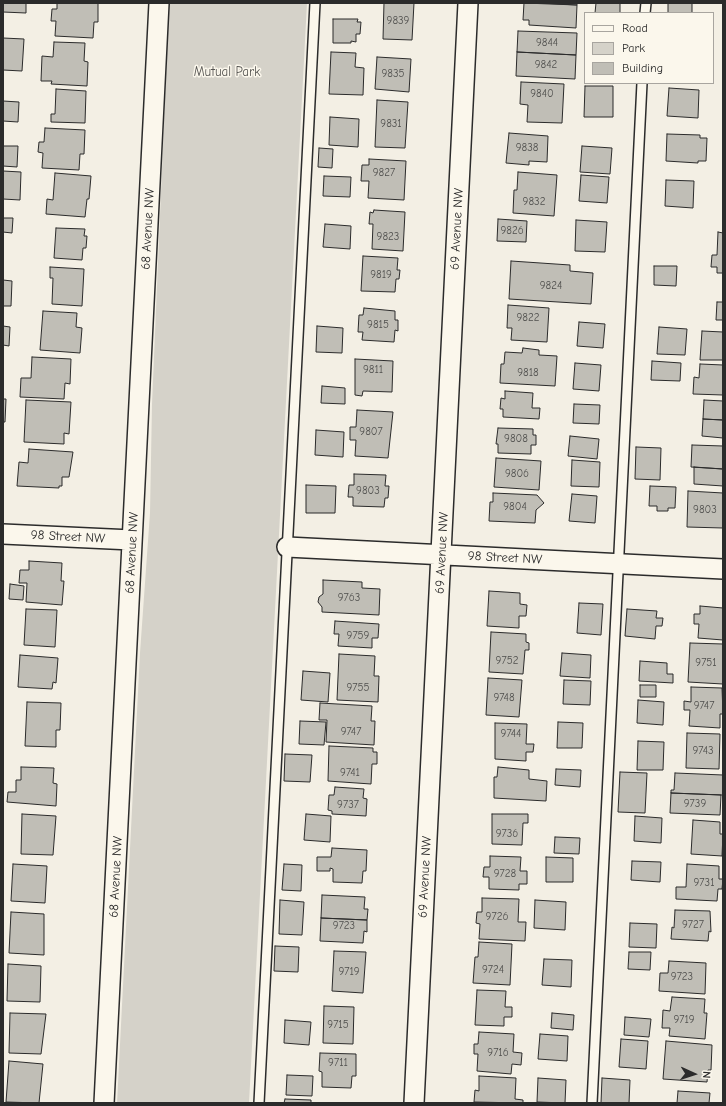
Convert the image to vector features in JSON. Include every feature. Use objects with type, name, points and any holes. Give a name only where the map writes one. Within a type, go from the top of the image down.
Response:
[{"type":"street","name":"68 Avenue NW","points":[[104,1103],[159,3]]},
{"type":"street","name":"69 Avenue NW","points":[[414,1103],[468,3]]},
{"type":"street","name":"98 Street NW","points":[[3,534],[132,540]]},
{"type":"street","name":"98 Street NW","points":[[287,547],[723,569]]},
{"type":"lane","points":[[259,1103],[315,3]]},
{"type":"lane","points":[[592,1103],[642,84]]},
{"type":"green space","name":"Mutual Park","points":[[169,3],[307,3],[249,1103],[117,1103],[140,653],[150,513],[152,404]]},
{"type":"building","points":[[3,3],[26,3],[26,13],[3,12]]},
{"type":"building","points":[[57,3],[98,3],[98,22],[94,22],[93,38],[55,36],[56,21],[51,21],[52,9],[57,9]]},
{"type":"building","points":[[384,3],[414,3],[412,40],[383,39]]},
{"type":"building","points":[[524,3],[577,5],[576,28],[529,25],[529,20],[523,20]]},
{"type":"building","points":[[540,3],[577,3],[577,5]]},
{"type":"building","points":[[596,3],[620,3],[620,12],[595,12]]},
{"type":"building","points":[[668,3],[692,3],[692,12],[668,12]]},
{"type":"building","points":[[333,19],[358,19],[357,22],[361,22],[360,34],[356,34],[356,42],[351,41],[351,43],[333,43]]},
{"type":"building","points":[[518,31],[577,33],[576,55],[517,52]]},
{"type":"building","points":[[3,38],[24,39],[22,71],[3,70]]},
{"type":"building","points":[[54,42],[85,43],[84,61],[88,62],[87,86],[51,84],[52,81],[41,81],[42,56],[53,57]]},
{"type":"building","points":[[331,52],[356,53],[355,67],[364,68],[363,95],[329,94]]},
{"type":"building","points":[[517,52],[576,55],[575,79],[516,76]]},
{"type":"building","points":[[377,57],[411,59],[409,92],[375,89]]},
{"type":"building","points":[[521,82],[564,84],[562,123],[527,122],[528,105],[520,104]]},
{"type":"building","points":[[585,86],[613,86],[613,117],[584,117]]},
{"type":"building","points":[[669,88],[699,90],[698,118],[667,116]]},
{"type":"building","points":[[56,89],[86,91],[85,123],[51,122],[51,114],[55,114]]},
{"type":"building","points":[[377,100],[408,102],[405,148],[375,147]]},
{"type":"building","points":[[3,101],[19,102],[18,122],[3,121]]},
{"type":"building","points":[[330,117],[359,119],[358,147],[329,145]]},
{"type":"building","points":[[45,128],[85,130],[84,154],[80,154],[79,170],[42,168],[43,153],[38,152],[39,142],[44,142]]},
{"type":"building","points":[[509,133],[548,136],[547,162],[529,161],[529,165],[506,163]]},
{"type":"building","points":[[667,134],[700,135],[700,138],[707,138],[706,161],[698,161],[698,163],[666,161]]},
{"type":"building","points":[[3,146],[18,146],[17,167],[3,166]]},
{"type":"building","points":[[582,146],[612,148],[610,174],[580,172]]},
{"type":"building","points":[[319,148],[333,149],[332,168],[318,167]]},
{"type":"building","points":[[369,159],[406,161],[404,200],[368,198],[369,181],[361,181],[362,165],[369,165]]},
{"type":"building","points":[[3,171],[21,172],[20,200],[3,199]]},
{"type":"building","points":[[518,172],[557,175],[554,216],[513,213],[514,190],[517,190]]},
{"type":"building","points":[[55,173],[91,176],[89,199],[87,199],[85,217],[46,214],[47,199],[53,200]]},
{"type":"building","points":[[581,175],[609,177],[607,203],[579,201]]},
{"type":"building","points":[[324,176],[351,177],[350,197],[323,196]]},
{"type":"building","points":[[666,180],[694,181],[693,208],[665,206]]},
{"type":"building","points":[[374,210],[405,212],[403,251],[372,249],[373,224],[369,224],[370,212],[373,213]]},
{"type":"building","points":[[3,218],[13,218],[12,233],[3,232]]},
{"type":"building","points":[[498,219],[527,221],[526,242],[497,241]]},
{"type":"building","points":[[576,220],[607,222],[605,252],[575,251]]},
{"type":"building","points":[[325,224],[351,226],[350,249],[323,247]]},
{"type":"building","points":[[56,228],[85,229],[84,236],[87,236],[86,248],[83,248],[82,260],[54,258]]},
{"type":"building","points":[[718,232],[723,233],[723,273],[717,273],[717,267],[711,267],[712,255],[717,255]]},
{"type":"building","points":[[363,256],[398,258],[397,270],[400,270],[399,279],[396,279],[395,292],[361,291]]},
{"type":"building","points":[[511,261],[570,265],[570,271],[593,273],[591,304],[509,299]]},
{"type":"building","points":[[654,266],[677,266],[676,286],[654,285]]},
{"type":"building","points":[[50,267],[84,269],[82,306],[52,304],[53,278],[50,278]]},
{"type":"building","points":[[3,280],[12,281],[11,306],[3,306]]},
{"type":"building","points":[[717,302],[723,302],[723,320],[716,320]]},
{"type":"building","points":[[508,305],[549,308],[547,342],[511,340],[512,328],[507,328]]},
{"type":"building","points":[[364,308],[395,311],[395,320],[398,320],[398,331],[395,330],[394,342],[362,340],[363,332],[358,332],[359,315],[363,315]]},
{"type":"building","points":[[43,311],[77,313],[76,327],[82,328],[80,353],[40,350]]},
{"type":"building","points":[[579,322],[605,324],[603,348],[577,346]]},
{"type":"building","points":[[3,326],[10,327],[9,346],[3,345]]},
{"type":"building","points":[[317,326],[343,328],[342,353],[316,352]]},
{"type":"building","points":[[659,327],[687,329],[685,355],[657,354]]},
{"type":"building","points":[[702,331],[723,332],[723,360],[700,360]]},
{"type":"building","points":[[523,348],[539,350],[539,355],[557,356],[555,386],[500,383],[501,364],[504,364],[505,352],[522,353]]},
{"type":"building","points":[[32,357],[71,359],[70,384],[65,383],[64,399],[20,397],[21,378],[31,378]]},
{"type":"building","points":[[355,359],[393,361],[392,392],[363,391],[362,396],[355,395]]},
{"type":"building","points":[[652,361],[681,363],[680,381],[651,380]]},
{"type":"building","points":[[575,363],[601,365],[599,391],[573,389]]},
{"type":"building","points":[[700,364],[723,365],[723,395],[693,394],[694,377],[699,378]]},
{"type":"building","points":[[322,386],[345,388],[345,404],[321,403]]},
{"type":"building","points":[[505,391],[533,393],[532,408],[540,408],[539,419],[503,417],[503,409],[500,409],[501,398],[505,399]]},
{"type":"building","points":[[3,399],[6,399],[5,422],[3,422]]},
{"type":"building","points":[[26,400],[71,402],[69,434],[64,433],[64,444],[24,442]]},
{"type":"building","points":[[704,400],[723,401],[723,420],[703,419]]},
{"type":"building","points":[[574,404],[600,405],[599,424],[573,423]]},
{"type":"building","points":[[357,410],[393,412],[388,458],[355,456],[356,440],[350,440],[350,427],[356,427]]},
{"type":"building","points":[[703,419],[723,420],[723,438],[702,436]]},
{"type":"building","points":[[498,428],[533,429],[533,435],[536,435],[536,445],[531,445],[531,454],[498,453],[498,444],[496,444]]},
{"type":"building","points":[[316,430],[344,432],[343,457],[315,455]]},
{"type":"building","points":[[570,436],[599,439],[597,459],[568,456]]},
{"type":"building","points":[[692,445],[723,446],[723,469],[691,467]]},
{"type":"building","points":[[636,447],[661,448],[660,480],[635,479]]},
{"type":"building","points":[[29,449],[73,452],[69,477],[62,477],[62,486],[59,486],[59,488],[17,486],[19,462],[28,463]]},
{"type":"building","points":[[496,458],[541,461],[539,490],[494,487]]},
{"type":"building","points":[[572,460],[600,462],[599,487],[571,486]]},
{"type":"building","points":[[694,467],[723,469],[723,486],[694,484]]},
{"type":"building","points":[[354,474],[386,475],[385,486],[389,486],[388,498],[385,498],[384,507],[353,506],[353,497],[348,497],[349,485],[354,485]]},
{"type":"building","points":[[306,485],[336,486],[335,513],[306,513]]},
{"type":"building","points":[[650,486],[676,487],[675,508],[668,508],[668,511],[657,511],[657,506],[649,506]]},
{"type":"building","points":[[688,491],[723,493],[723,528],[687,527]]},
{"type":"building","points":[[493,493],[537,495],[544,503],[536,510],[535,523],[489,521],[490,502],[493,502]]},
{"type":"building","points":[[572,494],[597,496],[595,523],[569,521]]},
{"type":"building","points":[[29,561],[62,563],[61,581],[64,581],[62,605],[26,602],[27,583],[19,583],[20,570],[29,570]]},
{"type":"building","points":[[323,580],[362,582],[362,588],[380,589],[379,615],[322,612],[322,607],[318,602],[319,597],[323,594]]},
{"type":"building","points":[[10,584],[24,586],[23,600],[9,599]]},
{"type":"building","points":[[489,591],[520,593],[520,604],[527,605],[526,616],[519,616],[519,628],[487,626]]},
{"type":"building","points":[[579,603],[603,604],[601,635],[577,633]]},
{"type":"building","points":[[700,606],[723,608],[723,640],[698,638],[699,624],[694,624],[694,614],[700,614]]},
{"type":"building","points":[[26,609],[57,610],[55,647],[24,645]]},
{"type":"building","points":[[627,609],[657,611],[656,618],[663,618],[662,626],[656,626],[655,639],[625,636]]},
{"type":"building","points":[[335,621],[379,624],[378,638],[372,638],[372,648],[338,646],[339,634],[334,634]]},
{"type":"building","points":[[491,632],[526,634],[526,642],[529,643],[529,650],[525,650],[523,674],[489,672]]},
{"type":"building","points":[[690,643],[723,644],[723,684],[688,682]]},
{"type":"building","points":[[562,653],[591,655],[590,678],[560,676]]},
{"type":"building","points":[[339,654],[375,656],[374,676],[379,676],[378,702],[337,700]]},
{"type":"building","points":[[20,655],[58,658],[56,683],[53,682],[52,689],[18,687]]},
{"type":"building","points":[[640,661],[667,663],[667,674],[673,674],[673,683],[639,681]]},
{"type":"building","points":[[303,671],[330,673],[328,702],[301,700]]},
{"type":"building","points":[[488,678],[522,680],[519,717],[486,715]]},
{"type":"building","points":[[564,680],[591,681],[590,705],[563,704]]},
{"type":"building","points":[[640,685],[656,685],[656,697],[640,697]]},
{"type":"building","points":[[691,687],[722,688],[723,714],[720,714],[720,728],[689,726],[690,710],[684,710],[684,701],[691,702]]},
{"type":"building","points":[[638,700],[664,702],[663,725],[637,723]]},
{"type":"building","points":[[27,702],[61,703],[60,730],[56,730],[56,747],[25,746]]},
{"type":"building","points":[[320,703],[372,706],[371,721],[375,721],[374,745],[326,742],[327,720],[319,720]]},
{"type":"building","points":[[300,721],[326,722],[324,745],[299,744]]},
{"type":"building","points":[[558,722],[583,723],[582,748],[557,748]]},
{"type":"building","points":[[495,723],[527,724],[526,744],[534,744],[533,752],[526,752],[526,761],[495,759]]},
{"type":"building","points":[[687,733],[720,734],[719,769],[686,768]]},
{"type":"building","points":[[638,741],[664,742],[663,770],[637,770]]},
{"type":"building","points":[[329,746],[373,748],[373,752],[377,752],[377,764],[372,764],[371,784],[328,781]]},
{"type":"building","points":[[285,754],[312,755],[310,782],[284,781]]},
{"type":"building","points":[[21,767],[54,768],[53,783],[57,784],[56,806],[7,802],[8,792],[16,792],[16,780],[21,780]]},
{"type":"building","points":[[498,767],[529,770],[529,779],[547,781],[546,801],[494,798],[494,777],[497,777]]},
{"type":"building","points":[[556,769],[581,770],[580,787],[555,785]]},
{"type":"building","points":[[620,772],[647,773],[645,813],[618,812]]},
{"type":"building","points":[[675,773],[723,775],[723,795],[671,793],[671,790],[674,790]]},
{"type":"building","points":[[335,787],[364,789],[363,798],[367,799],[366,816],[332,814],[332,811],[328,810],[329,795],[334,795]]},
{"type":"building","points":[[671,793],[721,795],[720,815],[670,813]]},
{"type":"building","points":[[22,814],[56,816],[53,855],[21,854]]},
{"type":"building","points":[[306,814],[331,816],[330,842],[304,840]]},
{"type":"building","points":[[492,814],[528,814],[528,823],[523,823],[522,845],[492,844]]},
{"type":"building","points":[[635,816],[662,818],[661,843],[634,841]]},
{"type":"building","points":[[693,820],[720,822],[720,834],[723,834],[722,856],[691,854]]},
{"type":"building","points":[[555,837],[580,838],[579,854],[554,853]]},
{"type":"building","points":[[332,848],[367,850],[366,871],[363,871],[362,883],[333,882],[333,869],[330,868],[330,871],[317,871],[317,857],[331,857]]},
{"type":"building","points":[[490,856],[521,857],[520,871],[527,871],[527,884],[519,884],[519,890],[489,889],[489,877],[483,877],[484,867],[490,867]]},
{"type":"building","points":[[546,857],[573,858],[573,882],[546,882]]},
{"type":"building","points":[[632,861],[661,862],[660,882],[631,880]]},
{"type":"building","points":[[13,864],[47,866],[45,903],[11,901]]},
{"type":"building","points":[[284,864],[302,865],[301,891],[282,890]]},
{"type":"building","points":[[687,864],[719,866],[719,879],[723,879],[722,889],[718,889],[717,901],[676,899],[676,887],[686,887]]},
{"type":"building","points":[[322,895],[365,897],[364,909],[368,909],[367,920],[321,918]]},
{"type":"building","points":[[482,898],[519,899],[518,922],[526,922],[525,941],[479,939],[480,924],[476,923],[477,912],[482,912]]},
{"type":"building","points":[[280,900],[304,902],[302,935],[279,934]]},
{"type":"building","points":[[535,900],[566,902],[565,930],[534,928]]},
{"type":"building","points":[[675,910],[710,911],[711,932],[709,931],[708,941],[671,939],[672,927],[674,928]]},
{"type":"building","points":[[11,912],[44,914],[44,955],[9,953]]},
{"type":"building","points":[[321,918],[367,920],[367,932],[364,931],[363,943],[320,941]]},
{"type":"building","points":[[630,923],[657,924],[656,948],[629,947]]},
{"type":"building","points":[[479,942],[512,944],[510,985],[473,983],[475,957],[478,957]]},
{"type":"building","points":[[275,946],[299,947],[298,972],[274,971]]},
{"type":"building","points":[[334,951],[366,952],[363,993],[332,991]]},
{"type":"building","points":[[629,952],[651,952],[650,970],[628,969]]},
{"type":"building","points":[[544,959],[572,960],[571,987],[542,985]]},
{"type":"building","points":[[669,961],[706,963],[705,994],[659,991],[660,973],[668,973]]},
{"type":"building","points":[[8,964],[41,966],[40,1002],[7,1001]]},
{"type":"building","points":[[477,990],[506,991],[505,1007],[512,1007],[512,1017],[504,1017],[504,1026],[475,1025]]},
{"type":"building","points":[[672,997],[705,999],[704,1013],[707,1013],[705,1039],[669,1036],[670,1028],[662,1028],[663,1010],[670,1011]]},
{"type":"building","points":[[324,1006],[354,1007],[353,1044],[323,1043]]},
{"type":"building","points":[[10,1013],[46,1014],[41,1054],[9,1053]]},
{"type":"building","points":[[552,1013],[574,1015],[573,1030],[551,1028]]},
{"type":"building","points":[[625,1017],[651,1019],[649,1037],[624,1035]]},
{"type":"building","points":[[285,1020],[311,1022],[309,1045],[284,1043]]},
{"type":"building","points":[[479,1032],[514,1034],[513,1052],[522,1053],[521,1065],[512,1064],[511,1074],[477,1071],[478,1054],[474,1054],[474,1044],[478,1044]]},
{"type":"building","points":[[540,1034],[568,1036],[567,1061],[538,1059]]},
{"type":"building","points":[[621,1039],[648,1041],[646,1069],[619,1067]]},
{"type":"building","points":[[666,1041],[712,1045],[711,1070],[708,1070],[707,1082],[663,1079]]},
{"type":"building","points":[[320,1053],[356,1054],[356,1076],[352,1076],[351,1088],[322,1087],[322,1072],[319,1071]]},
{"type":"building","points":[[9,1061],[43,1064],[39,1103],[6,1102]]},
{"type":"building","points":[[287,1075],[313,1076],[312,1096],[286,1095]]},
{"type":"building","points":[[479,1076],[516,1078],[515,1099],[523,1100],[523,1103],[474,1102],[475,1090],[479,1091]]},
{"type":"building","points":[[538,1078],[566,1080],[565,1103],[537,1102]]},
{"type":"building","points":[[602,1078],[630,1080],[629,1103],[601,1103]]},
{"type":"building","points":[[678,1091],[710,1093],[709,1103],[677,1103]]},
{"type":"building","points":[[285,1099],[311,1100],[311,1103],[284,1103]]}]
